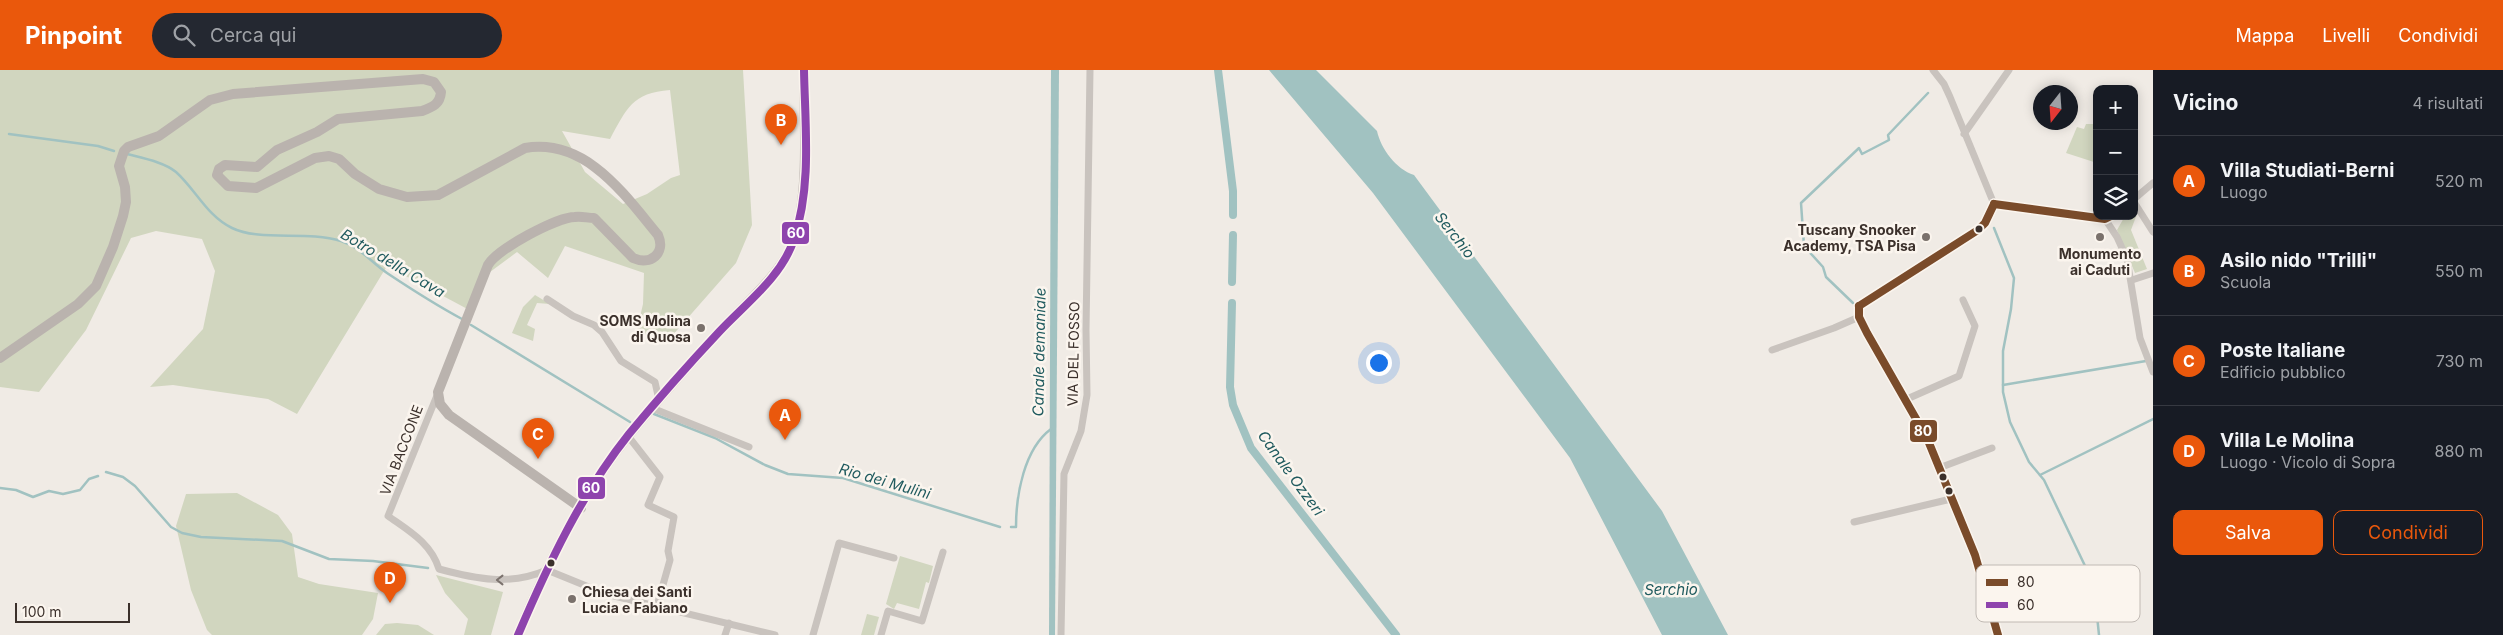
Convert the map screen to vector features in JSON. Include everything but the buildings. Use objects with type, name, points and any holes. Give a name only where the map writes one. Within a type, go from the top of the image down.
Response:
[{"type":"street","points":[[518,635],[547,570],[609,461],[628,436],[785,258],[794,240],[803,177],[804,70]]},
{"type":"street","name":"VIA DEL FOSSO","points":[[1061,635],[1064,474],[1081,431],[1087,395],[1086,330],[1090,70]]},
{"type":"street","points":[[1933,70],[1944,84],[1994,204],[1978,230],[1859,306],[1859,317],[1907,399],[1927,438],[1978,565]]},
{"type":"street","points":[[1964,134],[2009,70]]},
{"type":"street","points":[[0,358],[78,304],[96,286],[113,247],[123,216],[126,202],[125,186],[118,166],[121,156],[128,147],[159,136],[210,100],[233,94],[423,79],[434,82],[441,92],[441,99],[435,106],[422,111],[338,119],[317,132],[277,150],[257,167],[225,165],[219,169],[217,175],[228,186],[256,188],[316,158],[329,156],[339,159],[356,174],[379,189],[407,197],[438,195],[525,148],[550,146],[588,161],[603,173],[653,229],[661,242],[658,254],[654,258],[641,261],[633,258],[594,218],[573,216],[516,241],[497,255],[488,265],[438,392],[440,404],[449,414],[581,508]]},
{"type":"street","points":[[2138,197],[2153,183]]},
{"type":"street","points":[[1994,204],[2093,216]]},
{"type":"street","points":[[2138,208],[2153,232]]},
{"type":"street","points":[[2109,220],[2127,259],[2132,280],[2140,338],[2153,372]]},
{"type":"street","points":[[2132,280],[2153,273]]},
{"type":"street","points":[[548,299],[574,316],[594,325],[602,332],[621,361],[655,382],[656,404]]},
{"type":"street","points":[[1907,399],[1959,376],[1975,326],[1963,300]]},
{"type":"street","points":[[1772,350],[1859,317]]},
{"type":"street","name":"VIA BACCONE","points":[[438,392],[388,516],[422,540],[432,553],[439,568],[492,580],[532,576],[547,570]]},
{"type":"street","points":[[656,404],[749,447]]},
{"type":"street","points":[[628,436],[660,477],[648,505],[674,517],[668,551],[670,560],[657,606]]},
{"type":"street","points":[[1939,468],[1992,448]]},
{"type":"street","points":[[1854,522],[1951,499]]},
{"type":"street","points":[[813,635],[839,543],[894,558]]},
{"type":"street","points":[[881,635],[888,611],[922,621],[943,552]]},
{"type":"street","points":[[547,570],[595,591],[775,635]]},
{"type":"street","points":[[1994,622],[1998,635]]},
{"type":"street","points":[[725,635],[729,623]]},
{"type":"green space","points":[[0,70],[743,70],[752,225],[736,263],[671,337],[636,334],[643,304],[644,273],[565,246],[548,278],[517,252],[490,272],[473,312],[387,266],[297,414],[268,399],[173,385],[150,387],[203,329],[215,271],[202,239],[156,231],[131,238],[86,330],[39,392],[0,387]],"holes":[[[670,90],[680,175],[671,178],[647,194],[623,204],[585,172],[562,131],[610,139],[632,104],[647,95]]]},
{"type":"green space","points":[[2086,124],[2093,124],[2093,162],[2066,153],[2076,130],[2078,130],[2078,127],[2084,129]]},
{"type":"green space","points":[[2123,220],[2135,220],[2131,230],[2147,269],[2135,273],[2117,230]]},
{"type":"green space","points":[[535,295],[550,304],[537,303],[527,325],[535,329],[533,341],[512,333],[523,307]]},
{"type":"green space","points":[[237,493],[278,515],[292,534],[298,577],[319,584],[378,593],[373,619],[362,635],[212,635],[207,630],[191,590],[176,526],[186,494]]},
{"type":"green space","points":[[900,556],[933,566],[929,583],[926,582],[919,609],[897,603],[894,609],[886,604]]},
{"type":"green space","points":[[436,575],[503,592],[491,635],[464,635],[468,619],[445,593]]},
{"type":"green space","points":[[867,614],[879,617],[874,635],[861,635]]},
{"type":"green space","points":[[385,624],[418,625],[434,635],[376,635]]},
{"type":"water","points":[[1051,70],[1059,70],[1055,635],[1049,635]]},
{"type":"water","name":"Serchio","points":[[1269,70],[1316,70],[1377,131],[1382,145],[1390,158],[1401,168],[1414,175],[1662,511],[1728,635],[1662,635],[1570,458],[1373,193]]},
{"type":"waterway","name":"Canale Ozzeri","points":[[1218,70],[1233,191],[1233,215]]},
{"type":"waterway","points":[[1853,303],[1826,277],[1823,267],[1804,246],[1801,203],[1859,148],[1862,154],[1889,140],[1888,135],[1928,93]]},
{"type":"waterway","name":"Botro della Cava","points":[[9,134],[98,146],[114,151]]},
{"type":"waterway","name":"Botro della Cava","points":[[127,154],[153,161],[176,172],[209,210],[223,223],[232,228],[256,234],[314,236],[341,241],[360,251],[381,269],[433,303],[462,319]]},
{"type":"waterway","points":[[1994,228],[2014,278],[2011,309],[2003,351],[2003,392],[2010,422],[2029,462],[2044,480],[2085,565]]},
{"type":"waterway","name":"Canale Ozzeri","points":[[1232,282],[1233,235]]},
{"type":"waterway","name":"Canale Ozzeri","points":[[1232,303],[1230,387],[1233,405],[1251,448],[1396,635]]},
{"type":"waterway","name":"Botro della Cava","points":[[471,325],[630,422]]},
{"type":"waterway","points":[[2003,385],[2146,361]]},
{"type":"waterway","name":"Rio dei Mulini","points":[[654,414],[715,438],[765,465],[788,474],[843,478],[1000,527]]},
{"type":"waterway","points":[[2040,475],[2153,419]]},
{"type":"waterway","name":"Rio dei Mulini","points":[[1011,527],[1016,527],[1020,487],[1028,460],[1034,448],[1051,429]]},
{"type":"waterway","name":"Rio dei Mulini","points":[[106,472],[123,477],[135,486],[171,527],[182,533],[201,537],[282,541],[329,559],[373,561],[428,568]]},
{"type":"waterway","name":"Rio dei Mulini","points":[[0,488],[16,490],[33,497],[49,491],[63,494],[80,490],[89,479],[98,476]]},
{"type":"waterway","points":[[2098,622],[2099,635]]},
{"type":"transit line","name":"60","points":[[518,635],[541,582],[567,531],[612,457],[651,408],[719,332],[772,278],[788,253],[800,219],[805,177],[804,70]]},
{"type":"transit line","name":"80","points":[[1994,204],[2093,217]]},
{"type":"transit line","name":"80","points":[[1859,306],[1978,230],[1985,223],[1994,204]]},
{"type":"transit line","name":"80","points":[[1859,306],[1859,317],[1867,333],[1927,438],[1978,565]]},
{"type":"transit line","name":"80","points":[[1994,622],[1998,635]]},
{"type":"place","name":"Asilo nido \"Trilli\"","points":[[781,145]]},
{"type":"place","name":"Tuscany Snooker Academy, TSA Pisa","points":[[1926,237]]},
{"type":"place","name":"Monumento ai Caduti","points":[[2100,237]]},
{"type":"place","name":"SOMS Molina di Quosa","points":[[701,328]]},
{"type":"place","name":"Villa Studiati-Berni","points":[[785,440]]},
{"type":"place","name":"Poste Italiane","points":[[538,459]]},
{"type":"place","name":"Chiesa dei Santi Lucia e Fabiano","points":[[572,599]]},
{"type":"place","name":"Villa Le Molina","points":[[390,603]]},
{"type":"water label","name":"Canale demaniale","points":[[1039,352]]}]
